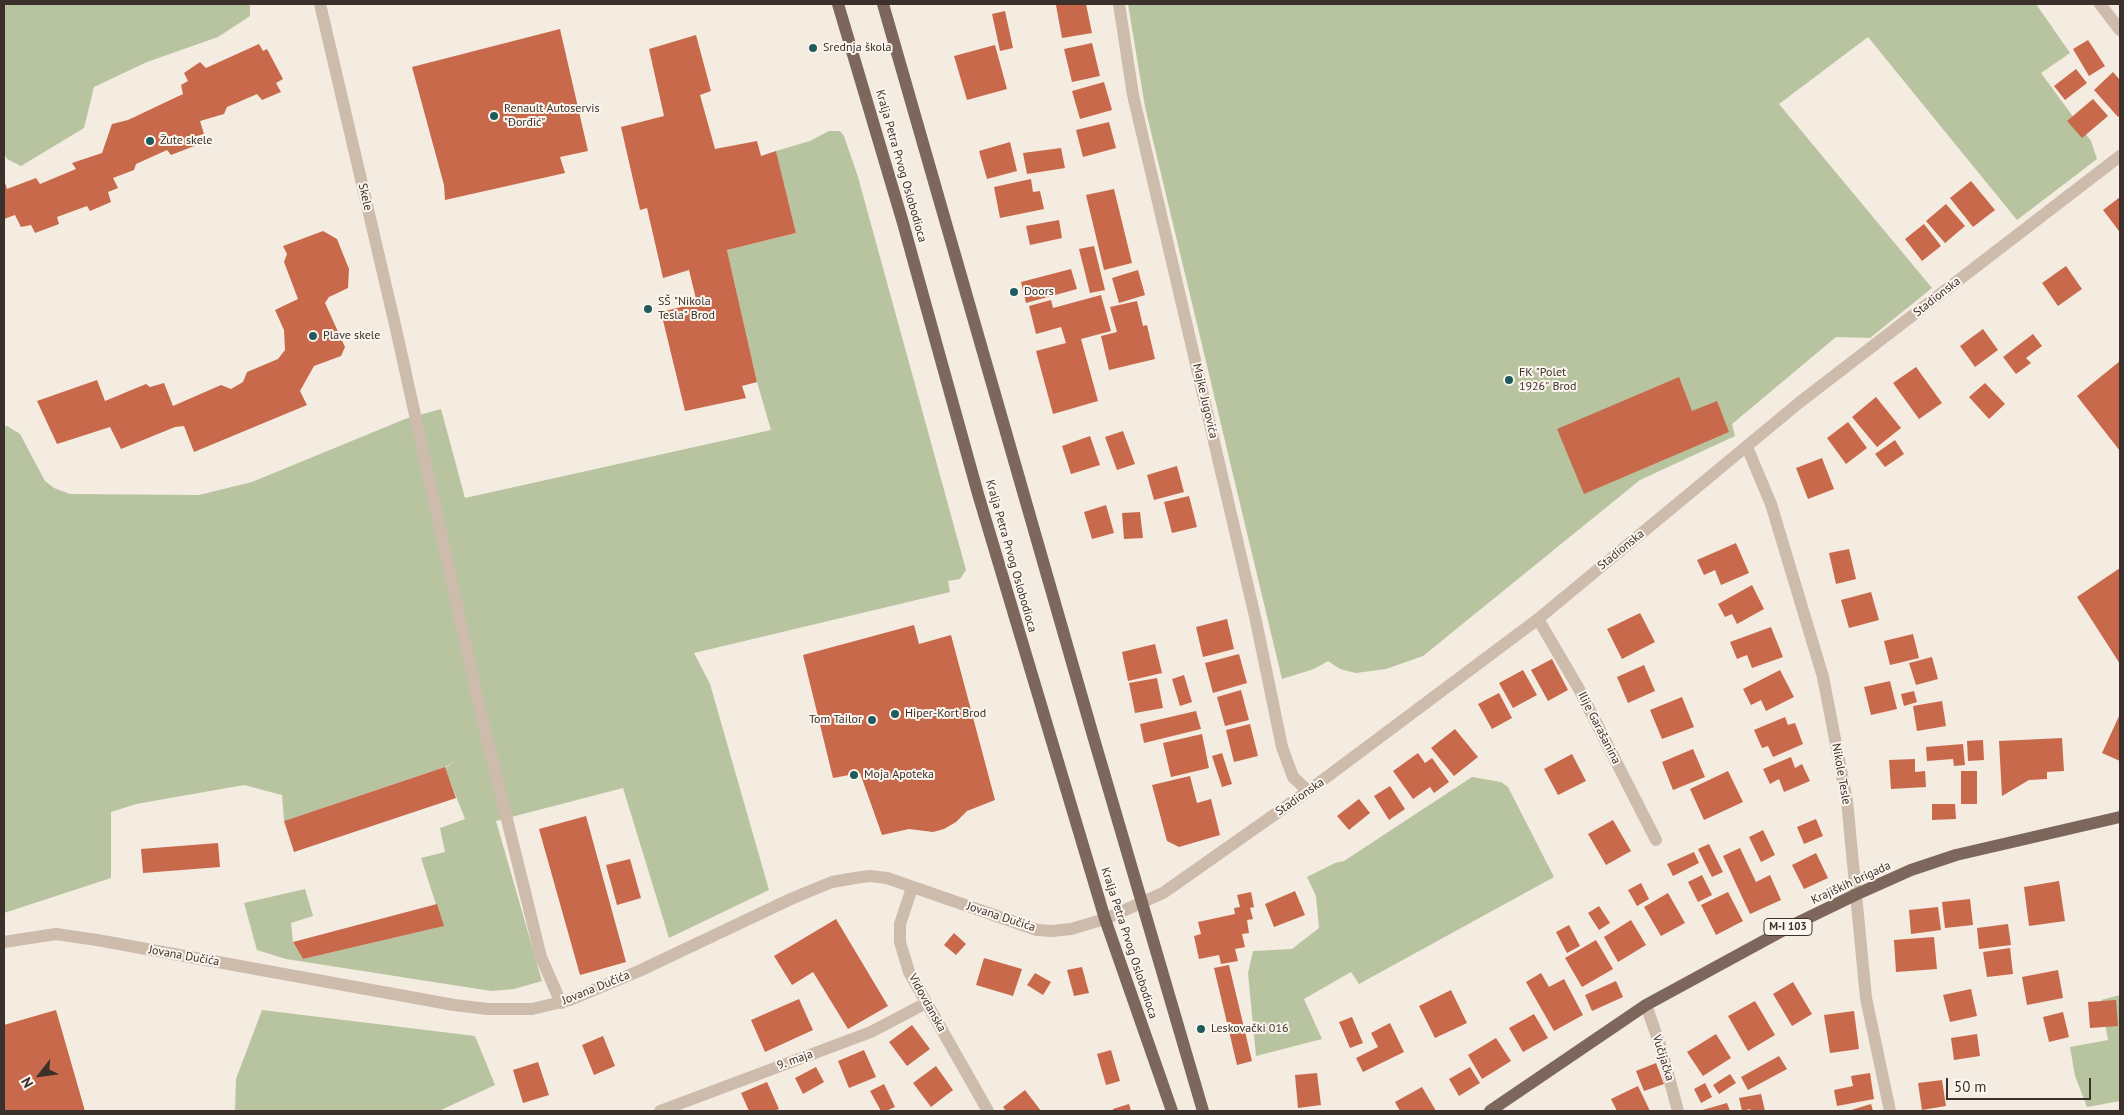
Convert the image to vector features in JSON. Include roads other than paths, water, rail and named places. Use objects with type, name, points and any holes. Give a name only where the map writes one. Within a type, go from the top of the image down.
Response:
[{"type":"main road","name":"Kralja Petra Prvog Oslobodioca","points":[[838,4],[903,223],[981,503],[1105,919],[1172,1111]]},
{"type":"main road","name":"Kralja Petra Prvog Oslobodioca","points":[[883,4],[1202,1111]]},
{"type":"main road","name":"Krajiških brigada","points":[[1490,1111],[1646,1005],[1776,933],[1855,895],[1912,870],[1956,855],[2120,817]]},
{"type":"street","name":"Skele","points":[[320,4],[409,390],[480,714],[541,957],[561,1003]]},
{"type":"street","name":"Majke Jugovića","points":[[1119,4],[1133,95],[1256,621],[1282,747],[1293,777],[1308,792]]},
{"type":"street","points":[[2100,4],[2120,30]]},
{"type":"street","name":"Stadionska","points":[[1105,919],[1163,893],[1308,792],[1538,619],[1747,448],[1807,396],[2120,156]]},
{"type":"street","name":"Nikole Tesle","points":[[1747,448],[1771,504],[1823,677],[1847,801],[1866,998],[1890,1111]]},
{"type":"street","name":"Ilije Garašanina","points":[[1538,619],[1579,689],[1656,840]]},
{"type":"street","name":"Jovana Dučića","points":[[4,942],[56,934],[488,1010],[532,1009],[561,1003],[639,971],[793,898],[832,882],[870,876],[887,878],[1037,930],[1072,929],[1105,919]]},
{"type":"street","name":"Vidovdanska","points":[[912,888],[900,924],[900,942],[910,972],[988,1111]]},
{"type":"street","name":"9. maja","points":[[660,1111],[871,1032],[926,1003]]},
{"type":"street","name":"Vučijačka","points":[[1646,1005],[1661,1048],[1678,1111]]},
{"type":"place","name":"Srednja škola","points":[[813,48]]},
{"type":"place","name":"Renault Autoservis \"Đorđić\"","points":[[494,116]]},
{"type":"place","name":"Žute skele","points":[[150,141]]},
{"type":"place","name":"Doors","points":[[1014,292]]},
{"type":"place","name":"SŠ \"Nikola Tesla\" Brod","points":[[648,309]]},
{"type":"place","name":"Plave skele","points":[[313,336]]},
{"type":"place","name":"FK \"Polet 1926\" Brod","points":[[1509,380]]},
{"type":"place","name":"Hiper-Kort Brod","points":[[895,714]]},
{"type":"place","name":"Tom Tailor","points":[[872,720]]},
{"type":"place","name":"Moja Apoteka","points":[[854,775]]},
{"type":"place","name":"Leskovački 016","points":[[1201,1029]]}]
